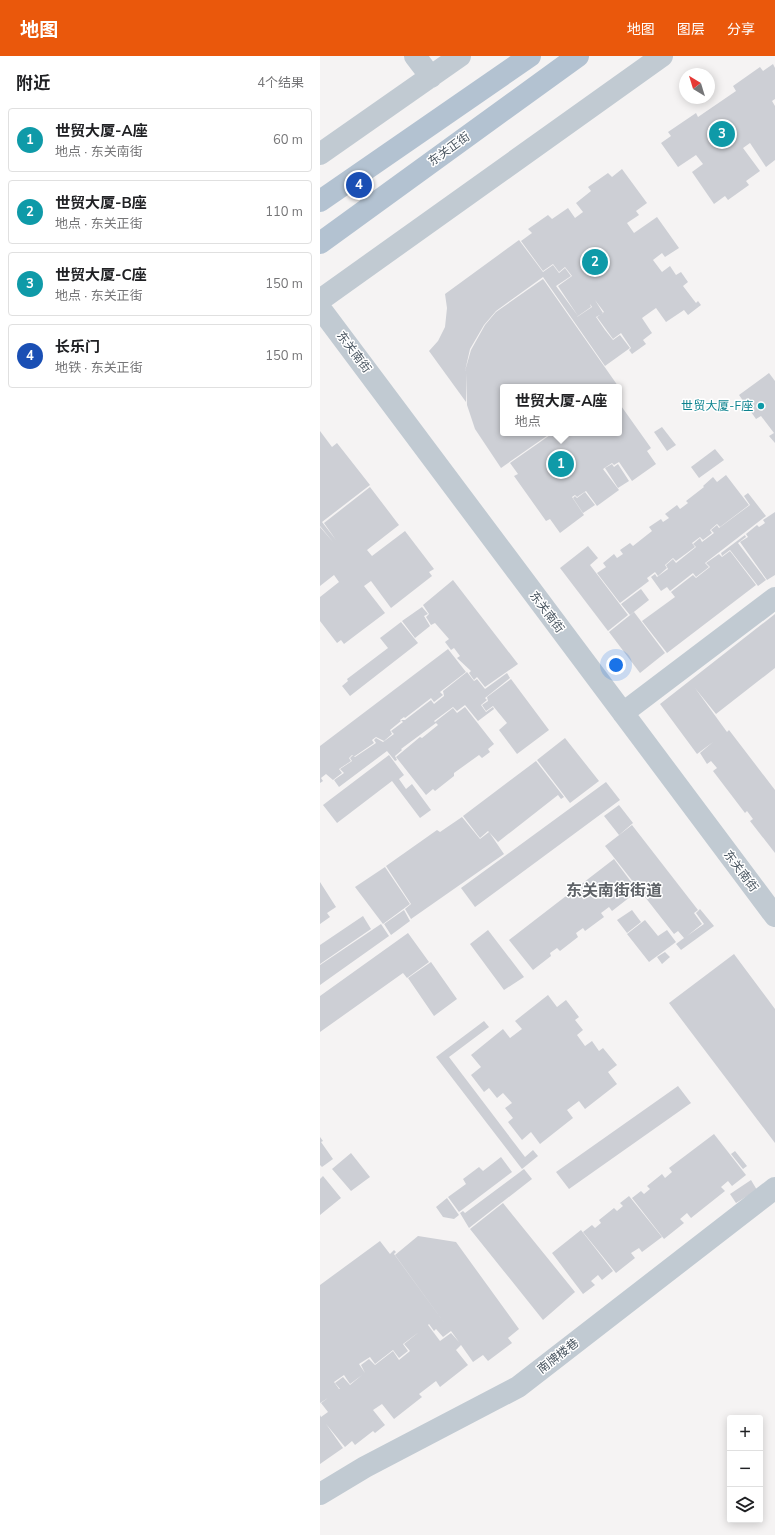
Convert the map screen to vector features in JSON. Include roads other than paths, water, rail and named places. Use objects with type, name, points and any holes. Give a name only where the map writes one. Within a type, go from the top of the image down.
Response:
[{"type":"main road","points":[[320,201],[530,56]]},
{"type":"main road","name":"东关正街","points":[[320,243],[578,56]]},
{"type":"street","points":[[415,56],[430,77]]},
{"type":"street","points":[[320,154],[460,56]]},
{"type":"street","points":[[320,300],[662,56]]},
{"type":"street","name":"东关南街","points":[[320,308],[775,916]]},
{"type":"street","points":[[623,713],[775,598]]},
{"type":"street","name":"南牌楼巷","points":[[320,1494],[365,1466],[518,1387],[775,1188]]},
{"type":"place","name":"世贸大厦-C座","points":[[722,134]]},
{"type":"place","name":"长乐门","points":[[359,185]]},
{"type":"place","name":"世贸大厦-B座","points":[[595,262]]},
{"type":"place","name":"世贸大厦-F座","points":[[761,406]]},
{"type":"place","name":"世贸大厦-A座","points":[[561,464]]},
{"type":"district","name":"东关南街街道","points":[[614,891]]}]
